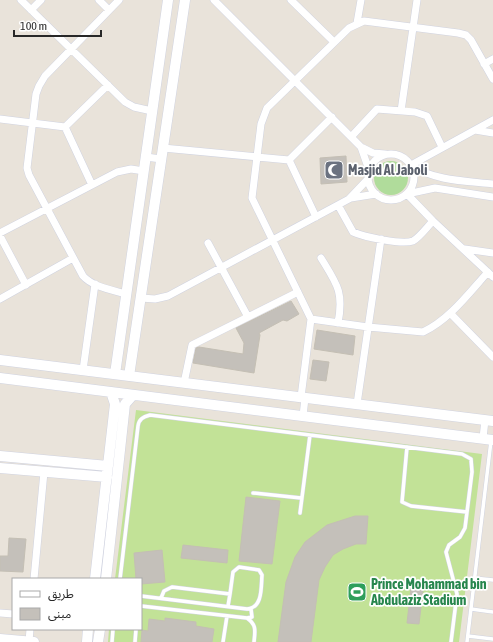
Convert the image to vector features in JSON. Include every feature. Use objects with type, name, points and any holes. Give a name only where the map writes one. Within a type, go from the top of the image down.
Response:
[{"type":"street","points":[[22,0],[126,102],[134,107],[152,111]]},
{"type":"street","points":[[31,10],[41,0]]},
{"type":"street","points":[[99,0],[109,10]]},
{"type":"street","points":[[118,0],[45,76],[39,86],[32,123],[27,168],[29,175],[83,276],[88,281],[95,284],[126,294]]},
{"type":"street","points":[[115,374],[168,0]]},
{"type":"street","points":[[129,376],[185,0]]},
{"type":"street","points":[[214,0],[361,147],[373,153],[400,155],[423,173],[436,177],[493,184]]},
{"type":"street","points":[[291,0],[334,42]]},
{"type":"street","points":[[358,23],[361,0]]},
{"type":"street","points":[[401,111],[417,0]]},
{"type":"street","points":[[303,416],[303,397],[311,320],[252,198],[263,115],[267,108],[334,42],[358,23],[370,21],[458,32],[466,35],[471,40],[493,79]]},
{"type":"street","points":[[484,64],[493,59]]},
{"type":"street","points":[[65,127],[108,85]]},
{"type":"street","points":[[351,137],[377,109],[422,113],[427,116],[442,147]]},
{"type":"street","points":[[289,160],[332,117]]},
{"type":"street","points":[[0,119],[65,127]]},
{"type":"street","points":[[411,165],[493,120]]},
{"type":"street","points":[[65,127],[92,185]]},
{"type":"street","points":[[474,130],[493,132]]},
{"type":"street","points":[[361,147],[369,170],[369,185],[376,194],[386,199],[393,200],[407,194],[435,188],[493,197]]},
{"type":"street","points":[[163,148],[289,160]]},
{"type":"street","points":[[369,170],[378,158],[385,154]]},
{"type":"street","points":[[146,157],[161,159]]},
{"type":"street","points":[[289,160],[316,217]]},
{"type":"street","points":[[407,194],[414,180],[411,165]]},
{"type":"street","points":[[26,285],[0,235],[92,185],[123,170],[144,171]]},
{"type":"street","points":[[141,298],[161,298],[168,296],[349,199],[368,180]]},
{"type":"street","points":[[349,199],[376,194]]},
{"type":"street","points":[[311,320],[423,332],[431,328],[450,313],[491,275],[433,221],[407,194]]},
{"type":"street","points":[[338,205],[353,232],[382,239],[408,242],[413,240],[433,221]]},
{"type":"street","points":[[357,404],[382,239]]},
{"type":"street","points":[[208,243],[248,317]]},
{"type":"street","points":[[464,249],[493,254]]},
{"type":"street","points":[[0,299],[73,258]]},
{"type":"street","points":[[321,258],[337,286],[340,297],[341,308],[338,323]]},
{"type":"street","points":[[83,370],[95,284]]},
{"type":"street","points":[[184,383],[192,346],[298,292]]},
{"type":"street","points":[[450,313],[493,357]]},
{"type":"street","points":[[0,360],[489,421],[489,439],[0,378]]},
{"type":"street","points":[[95,578],[115,404],[111,392]]},
{"type":"street","points":[[106,578],[125,404],[133,395]]},
{"type":"street","points":[[0,456],[108,466]]},
{"type":"street","points":[[0,468],[107,477]]},
{"type":"street","points":[[34,578],[44,472]]},
{"type":"street","points":[[0,613],[12,614]]},
{"type":"street","points":[[29,642],[30,630]]},
{"type":"street","points":[[87,642],[88,630]]},
{"type":"street","points":[[98,642],[100,630]]},
{"type":"street","points":[[0,639],[34,642]]},
{"type":"lane","points":[[120,578],[138,426],[141,419],[150,416],[462,454],[471,459],[472,472],[465,528],[462,534],[449,545],[446,552],[457,594],[451,642]]},
{"type":"lane","points":[[300,513],[310,435]]},
{"type":"lane","points":[[467,642],[489,439]]},
{"type":"lane","points":[[407,447],[402,502],[411,506],[467,512]]},
{"type":"lane","points":[[253,493],[301,498]]},
{"type":"lane","points":[[142,596],[228,606],[251,608],[258,602],[260,596],[262,575],[259,570],[239,567],[235,568],[228,606]]},
{"type":"lane","points":[[474,578],[493,580]]},
{"type":"lane","points":[[161,598],[164,591],[172,587],[230,594]]},
{"type":"lane","points":[[142,606],[247,618],[252,616],[251,608]]},
{"type":"lane","points":[[471,609],[493,612]]},
{"type":"lane","points":[[223,642],[227,616]]},
{"type":"lane","points":[[247,618],[256,628],[254,642]]},
{"type":"lane","points":[[112,642],[113,630]]},
{"type":"lane","points":[[135,642],[136,630]]},
{"type":"lane","points":[[468,636],[493,639]]},
{"type":"green space","points":[[388,161],[394,161],[403,166],[407,172],[407,184],[403,190],[394,195],[388,195],[379,190],[374,181],[374,175],[379,166]]},
{"type":"green space","points":[[136,410],[482,454],[459,642],[108,642],[109,630],[142,630],[142,578],[115,578]]},
{"type":"building","name":"Masjid Al Jaboli","points":[[346,156],[347,182],[321,184],[320,158]]},
{"type":"building","points":[[291,301],[299,314],[287,321],[283,320],[259,333],[260,335],[254,373],[193,363],[196,348],[199,347],[243,354],[244,343],[236,328]]},
{"type":"building","points":[[317,330],[355,336],[353,355],[314,349]]},
{"type":"building","points":[[313,360],[329,362],[326,381],[310,379]]},
{"type":"building","points":[[246,497],[280,501],[272,564],[239,561]]},
{"type":"building","points":[[355,516],[368,516],[366,544],[356,544],[343,549],[333,555],[325,567],[319,580],[311,642],[278,642],[286,582],[295,557],[305,542],[327,525]]},
{"type":"building","points":[[9,538],[26,539],[23,572],[0,571],[0,556],[8,556]]},
{"type":"building","points":[[183,545],[228,550],[227,563],[181,558]]},
{"type":"building","points":[[162,550],[165,582],[142,584],[142,578],[136,578],[134,553]]},
{"type":"building","points":[[411,588],[423,590],[419,624],[407,623]]},
{"type":"building","points":[[165,618],[196,622],[196,626],[214,629],[212,642],[141,642],[142,630],[148,631],[149,619],[165,621]]},
{"type":"place","name":"Masjid Al Jaboli","points":[[334,170]]},
{"type":"place","name":"Prince Mohammad bin Abdulaziz Stadium","points":[[357,592]]}]
